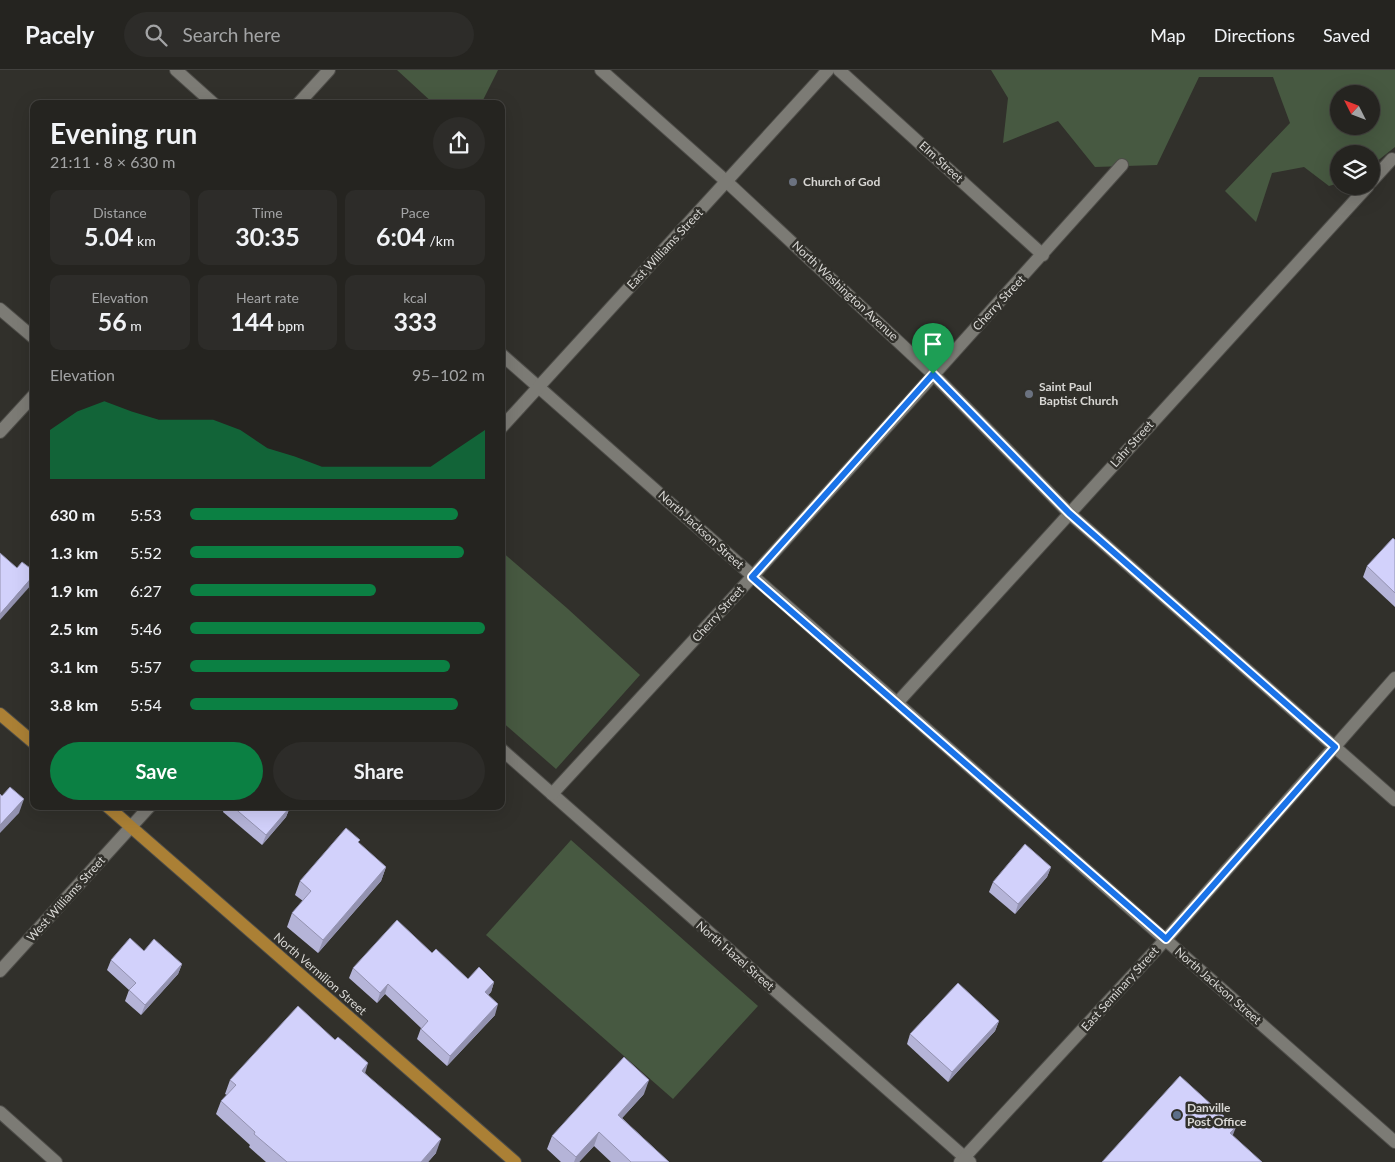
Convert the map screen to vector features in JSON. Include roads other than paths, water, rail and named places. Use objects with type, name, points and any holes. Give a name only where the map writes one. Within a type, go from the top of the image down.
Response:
[{"type":"main road","points":[[0,714],[30,740]]},
{"type":"main road","name":"North Vermilion Street","points":[[112,810],[515,1162]]},
{"type":"street","points":[[176,70],[210,100]]},
{"type":"street","points":[[302,100],[329,70]]},
{"type":"street","name":"North Washington Avenue","points":[[600,70],[727,182],[933,374],[1069,513],[1395,800]]},
{"type":"street","name":"East Williams Street","points":[[505,424],[828,70]]},
{"type":"street","name":"Elm Street","points":[[839,70],[1043,255]]},
{"type":"street","points":[[1380,173],[1392,160]]},
{"type":"street","name":"Cherry Street","points":[[552,794],[752,577],[1122,165]]},
{"type":"street","name":"Lahr Street","points":[[897,703],[1360,195]]},
{"type":"street","points":[[0,309],[30,335]]},
{"type":"street","name":"North Jackson Street","points":[[505,357],[1395,1142]]},
{"type":"street","points":[[0,432],[30,399]]},
{"type":"street","name":"East Seminary Street","points":[[965,1160],[1166,939],[1395,678]]},
{"type":"street","name":"North Hazel Street","points":[[505,753],[965,1160]]},
{"type":"street","points":[[131,827],[146,810]]},
{"type":"street","name":"West Williams Street","points":[[0,971],[131,827]]},
{"type":"street","points":[[0,1112],[56,1162]]},
{"type":"place","name":"Church of God","points":[[793,182]]},
{"type":"place","name":"Saint Paul Baptist Church","points":[[1029,394]]},
{"type":"place","name":"Danville Post Office","points":[[1177,1115]]}]
